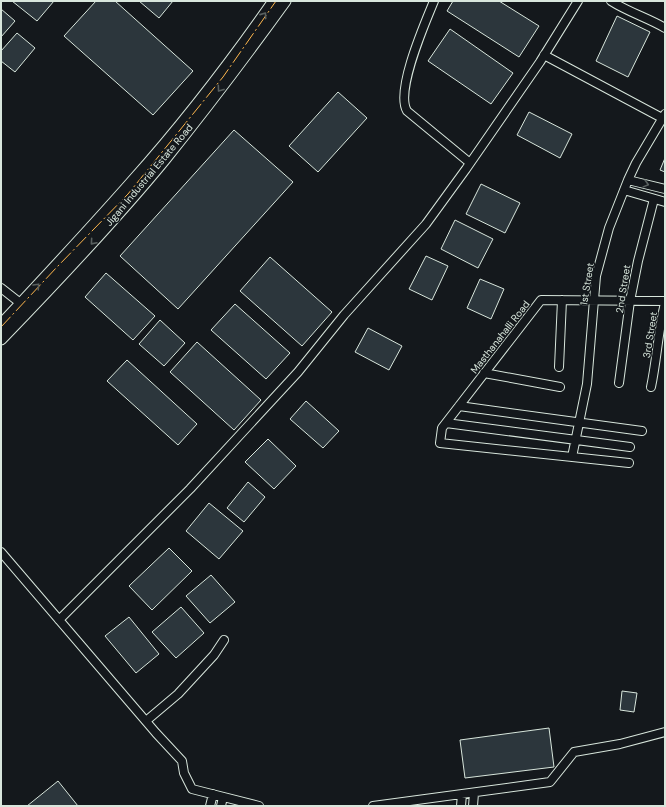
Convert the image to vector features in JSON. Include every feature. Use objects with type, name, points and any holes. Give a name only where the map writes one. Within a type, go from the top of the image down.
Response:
[{"type":"main road","name":"Jigani Industrial Estate Road","points":[[1,339],[25,306],[133,181],[240,50],[274,1]]},
{"type":"main road","name":"Jigani Industrial Estate Road","points":[[1,325],[25,306],[89,247],[164,160],[216,94],[285,1]]},
{"type":"street","points":[[434,1],[414,53],[404,88],[404,106],[407,111],[470,163]]},
{"type":"street","points":[[59,620],[190,489],[298,372],[344,315],[426,224],[544,55],[578,1]]},
{"type":"street","points":[[612,1],[620,7],[652,20],[665,28]]},
{"type":"street","points":[[544,55],[664,116],[636,163],[624,190],[665,202]]},
{"type":"street","points":[[628,180],[665,189]]},
{"type":"street","name":"1st Street","points":[[572,458],[578,421],[587,384],[596,276],[609,228],[624,190]]},
{"type":"street","name":"2nd Street","points":[[619,384],[630,301],[638,261],[654,199]]},
{"type":"street","points":[[1,288],[25,306]]},
{"type":"street","name":"Masthanahalli Road","points":[[444,425],[542,300],[665,302]]},
{"type":"street","points":[[559,367],[562,300]]},
{"type":"street","name":"3rd Street","points":[[651,387],[655,369],[661,318],[665,302]]},
{"type":"street","points":[[484,373],[560,387]]},
{"type":"street","points":[[459,406],[578,421],[642,431]]},
{"type":"street","points":[[629,463],[440,443],[444,425],[630,447]]},
{"type":"street","points":[[1,552],[182,761],[184,773],[192,788],[259,806]]},
{"type":"street","points":[[146,721],[178,694],[214,655],[224,640]]},
{"type":"street","points":[[373,806],[550,782],[574,752],[620,744],[665,732]]},
{"type":"street","points":[[473,806],[474,793]]},
{"type":"street","points":[[210,806],[213,794]]},
{"type":"street","points":[[461,806],[462,794]]},
{"type":"street","points":[[221,806],[223,797]]},
{"type":"building","points":[[12,1],[54,1],[37,21]]},
{"type":"building","points":[[96,1],[115,1],[193,71],[153,115],[64,36]]},
{"type":"building","points":[[139,1],[173,1],[159,18]]},
{"type":"building","points":[[453,1],[499,1],[539,26],[519,57],[447,11]]},
{"type":"building","points":[[1,9],[15,21],[1,37]]},
{"type":"building","points":[[617,16],[650,32],[628,77],[596,61]]},
{"type":"building","points":[[450,29],[513,73],[491,104],[428,61]]},
{"type":"building","points":[[17,33],[35,48],[15,72],[1,61],[1,51]]},
{"type":"building","points":[[338,92],[367,118],[318,172],[289,146]]},
{"type":"building","points":[[529,112],[572,134],[560,158],[517,135]]},
{"type":"building","points":[[234,130],[293,182],[178,309],[120,256]]},
{"type":"building","points":[[665,158],[665,172],[660,170]]},
{"type":"building","points":[[481,184],[520,203],[505,233],[466,214]]},
{"type":"building","points":[[455,220],[493,239],[478,268],[441,249]]},
{"type":"building","points":[[426,256],[448,266],[432,300],[409,289]]},
{"type":"building","points":[[270,257],[332,312],[302,346],[240,291]]},
{"type":"building","points":[[106,273],[155,316],[133,340],[85,297]]},
{"type":"building","points":[[480,279],[504,289],[491,319],[467,308]]},
{"type":"building","points":[[235,304],[290,353],[266,379],[211,330]]},
{"type":"building","points":[[160,320],[185,343],[164,366],[139,344]]},
{"type":"building","points":[[368,328],[402,346],[389,370],[355,352]]},
{"type":"building","points":[[197,342],[261,400],[234,430],[170,372]]},
{"type":"building","points":[[127,360],[197,424],[178,445],[107,381]]},
{"type":"building","points":[[306,401],[339,431],[323,448],[290,419]]},
{"type":"building","points":[[268,439],[296,466],[274,489],[245,462]]},
{"type":"building","points":[[248,482],[265,497],[244,522],[227,508]]},
{"type":"building","points":[[209,503],[243,531],[219,559],[186,531]]},
{"type":"building","points":[[169,548],[192,571],[152,610],[129,586]]},
{"type":"building","points":[[211,575],[235,602],[210,623],[186,596]]},
{"type":"building","points":[[181,607],[204,633],[176,658],[152,632]]},
{"type":"building","points":[[129,617],[159,654],[136,673],[105,636]]},
{"type":"building","points":[[622,691],[637,693],[634,712],[620,710]]},
{"type":"building","points":[[549,728],[554,767],[465,778],[460,740]]},
{"type":"building","points":[[58,781],[78,806],[27,806]]},
{"type":"power","points":[[1,327],[128,194],[223,77],[276,1]]}]
